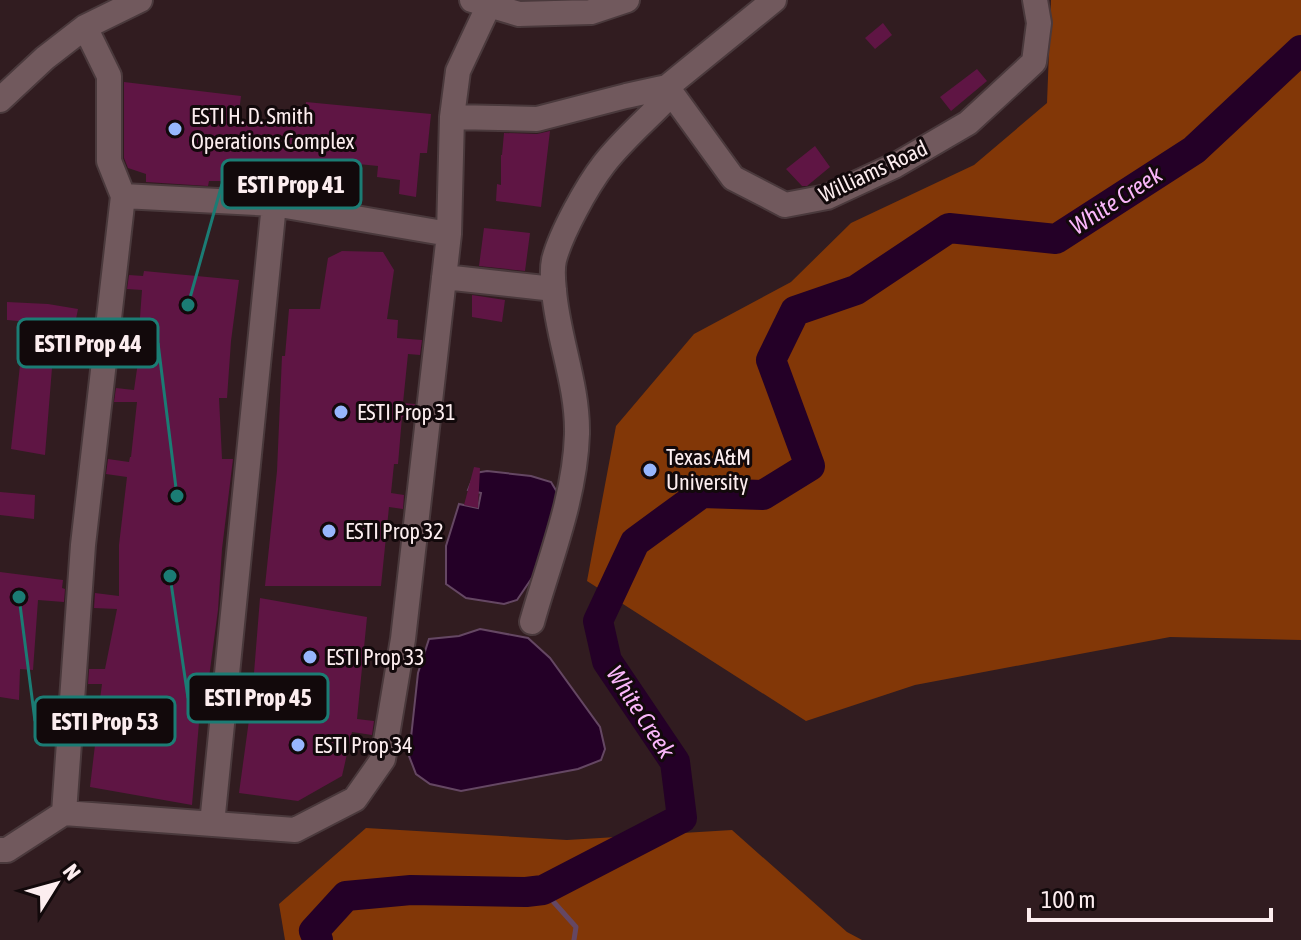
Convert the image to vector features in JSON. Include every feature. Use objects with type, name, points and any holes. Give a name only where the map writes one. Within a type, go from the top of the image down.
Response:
[{"type":"street","points":[[0,100],[45,58],[85,27],[140,0]]},
{"type":"street","points":[[0,850],[7,850],[64,813],[295,830],[355,799],[383,759],[403,639],[449,234],[452,117],[458,71],[480,2],[519,14],[591,12],[627,0]]},
{"type":"street","points":[[532,622],[557,543],[575,462],[577,430],[571,373],[561,337],[554,289],[554,262],[582,197],[605,163],[669,90],[774,0]]},
{"type":"street","name":"Williams Road","points":[[669,90],[733,178],[785,205],[827,197],[896,165],[968,123],[1034,62],[1039,23],[1035,0]]},
{"type":"street","points":[[64,813],[83,545],[123,196],[109,161],[109,76],[85,27]]},
{"type":"street","points":[[452,117],[537,119],[626,96],[669,90]]},
{"type":"street","points":[[123,196],[274,204],[449,234]]},
{"type":"street","points":[[212,824],[274,204]]},
{"type":"street","points":[[444,277],[554,289]]},
{"type":"shaded area","points":[[1051,0],[1301,0],[1301,640],[1170,637],[915,685],[806,721],[587,581],[616,426],[694,334],[791,282],[851,223],[974,165],[1047,103]]},
{"type":"shaded area","points":[[487,471],[531,476],[551,482],[560,497],[540,566],[517,600],[504,604],[466,598],[446,584],[446,546],[459,504],[478,508],[481,493],[468,490],[475,473]]},
{"type":"shaded area","points":[[480,629],[528,638],[550,658],[600,727],[605,749],[601,760],[578,769],[461,791],[430,784],[416,774],[409,756],[418,673],[429,639],[459,636]]},
{"type":"shaded area","points":[[366,828],[567,840],[732,830],[847,932],[862,940],[285,940],[279,904]]},
{"type":"building","points":[[883,23],[892,35],[875,49],[865,38]]},
{"type":"building","points":[[977,69],[987,81],[951,111],[940,97]]},
{"type":"building","points":[[124,82],[241,96],[238,120],[303,126],[306,102],[431,114],[427,153],[420,153],[416,197],[399,194],[400,180],[377,177],[378,166],[318,160],[317,171],[232,167],[230,181],[209,181],[208,186],[146,182],[146,174],[128,168],[124,158]]},
{"type":"building","points":[[550,131],[541,207],[496,201],[497,184],[501,185],[504,133],[537,134]]},
{"type":"building","points":[[815,146],[830,167],[807,186],[802,186],[786,169]]},
{"type":"building","points":[[484,228],[530,233],[525,271],[479,266]]},
{"type":"building","points":[[342,251],[383,252],[394,270],[387,319],[398,320],[397,338],[422,340],[420,355],[408,354],[403,403],[415,404],[413,418],[402,417],[398,464],[394,464],[391,493],[404,495],[403,509],[389,507],[381,586],[265,586],[277,471],[282,356],[285,356],[289,309],[320,309],[328,258]]},
{"type":"building","points":[[144,271],[239,280],[227,398],[219,398],[222,459],[233,459],[206,700],[201,699],[192,805],[90,787],[95,745],[84,744],[85,732],[94,733],[96,730],[102,684],[88,684],[89,669],[105,669],[117,609],[94,608],[95,593],[119,596],[119,545],[127,477],[106,474],[108,459],[129,462],[131,457],[137,402],[114,402],[116,388],[134,390],[140,348],[121,345],[123,330],[139,331],[142,290],[127,289],[129,275],[143,276]]},
{"type":"building","points":[[472,295],[505,300],[502,322],[472,317]]},
{"type":"building","points":[[7,302],[78,309],[75,324],[7,320]]},
{"type":"building","points":[[20,365],[52,368],[45,455],[11,449]]},
{"type":"building","points":[[474,467],[480,468],[478,508],[464,505]]},
{"type":"building","points":[[0,492],[35,495],[34,519],[0,515]]},
{"type":"building","points":[[0,572],[63,580],[62,588],[65,589],[64,602],[38,600],[33,670],[20,669],[19,700],[0,697]]},
{"type":"building","points":[[260,598],[367,617],[357,719],[374,721],[372,735],[352,732],[342,776],[298,801],[239,793],[252,698]]},
{"type":"waterway","name":"White Creek","points":[[318,940],[314,931],[346,896],[411,890],[543,890],[682,818],[675,762],[607,661],[598,621],[635,542],[702,493],[763,495],[810,466],[771,360],[795,311],[856,290],[949,228],[1056,239],[1194,150],[1301,50]]},
{"type":"waterway","points":[[543,890],[576,927],[574,940]]},
{"type":"place","name":"ESTI H. D. Smith Operations Complex","points":[[175,129]]},
{"type":"place","name":"ESTI Prop 41","points":[[188,305]]},
{"type":"place","name":"ESTI Prop 31","points":[[341,412]]},
{"type":"place","name":"Texas A&M University","points":[[650,470]]},
{"type":"place","name":"ESTI Prop 44","points":[[177,496]]},
{"type":"place","name":"ESTI Prop 32","points":[[329,531]]},
{"type":"place","name":"ESTI Prop 45","points":[[170,576]]},
{"type":"place","name":"ESTI Prop 53","points":[[19,597]]},
{"type":"place","name":"ESTI Prop 33","points":[[310,657]]},
{"type":"place","name":"ESTI Prop 34","points":[[298,745]]}]
